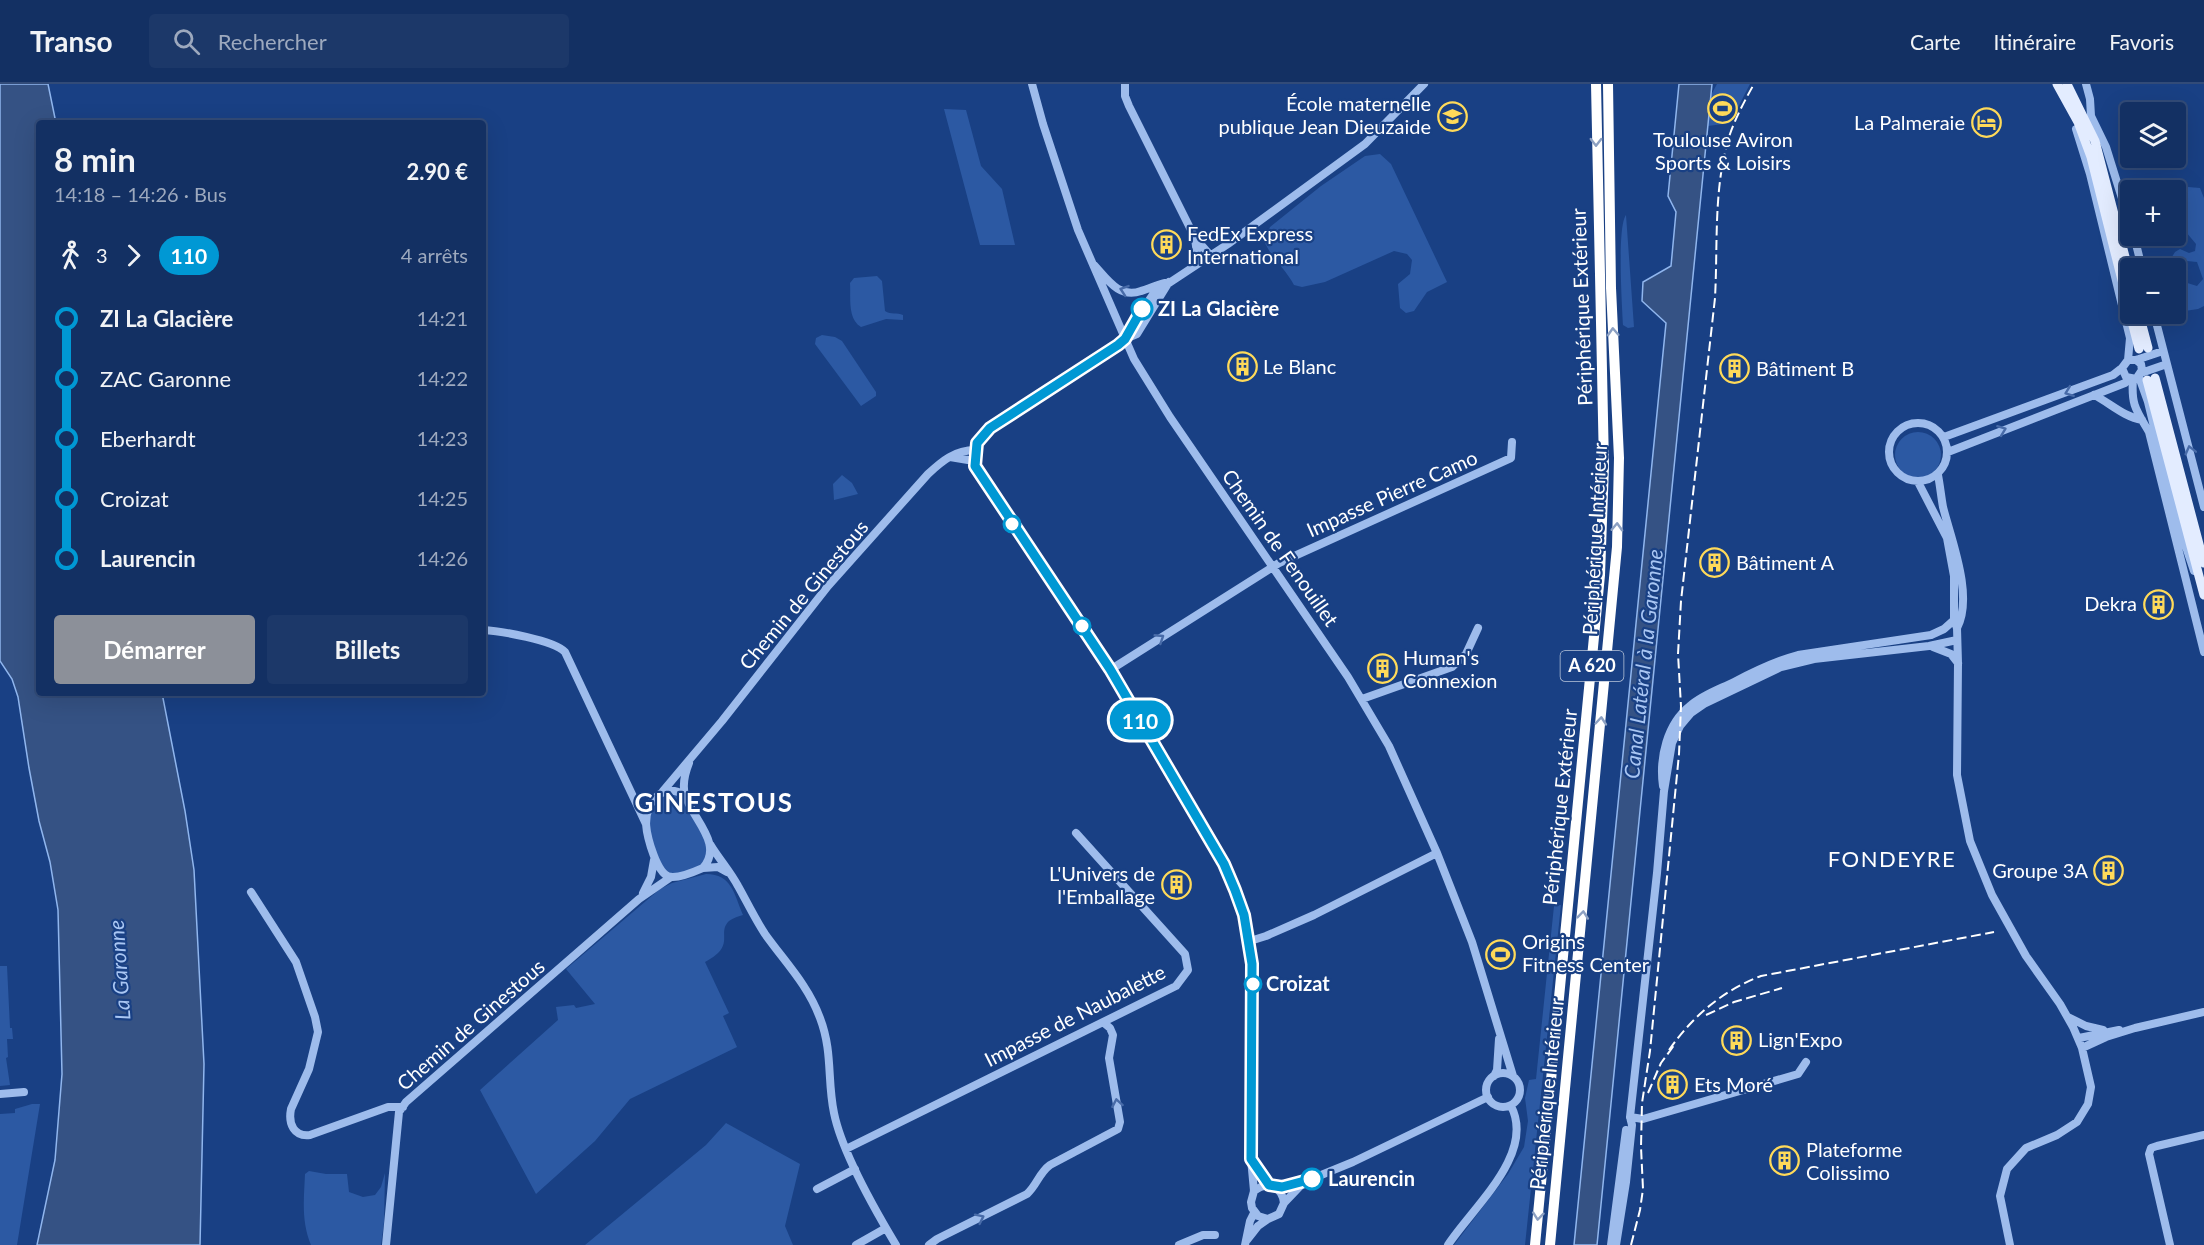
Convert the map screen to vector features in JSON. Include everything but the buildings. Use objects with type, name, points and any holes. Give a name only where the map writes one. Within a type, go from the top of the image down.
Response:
[{"type":"highway","name":"Périphérique Extérieur","points":[[1535,1245],[1600,575],[1604,466],[1596,84]]},
{"type":"highway","name":"Périphérique Intérieur","points":[[1550,1245],[1617,547],[1618,448],[1611,288],[1608,84]]},
{"type":"main road","points":[[2057,84],[2078,122],[2091,157],[2120,273]]},
{"type":"main road","points":[[2067,84],[2095,141],[2125,258]]},
{"type":"main road","points":[[2073,84],[2091,116]]},
{"type":"main road","points":[[2134,324],[2143,349],[2140,324]]},
{"type":"main road","points":[[2141,378],[2204,563]]},
{"type":"main road","points":[[2141,378],[2204,596]]},
{"type":"street","name":"Chemin de Fenouillet","points":[[1032,84],[1064,191],[1089,259],[1134,359],[1170,417],[1362,699],[1400,768],[1472,942],[1514,1076]]},
{"type":"street","points":[[1125,84],[1125,96],[1129,106],[1195,238],[1210,255]]},
{"type":"street","points":[[1246,1243],[1250,1221],[1254,1213],[1251,1202],[1254,1191],[1251,1159],[1253,983],[1250,941],[1242,910],[1224,864],[1110,669],[977,472],[974,461],[975,450],[983,434],[990,428],[1125,339],[1154,293],[1365,144],[1424,84]]},
{"type":"street","points":[[2086,84],[2091,116],[2106,147],[2120,192]]},
{"type":"street","points":[[2068,105],[2090,174],[2130,338],[2132,360]]},
{"type":"street","points":[[1195,238],[1200,262]]},
{"type":"street","points":[[1089,259],[1114,286],[1124,293],[1139,292],[1169,282]]},
{"type":"street","points":[[2156,324],[2204,507]]},
{"type":"street","points":[[1944,437],[2113,375],[2132,360],[2163,351]]},
{"type":"street","points":[[2132,360],[2141,364],[2141,378],[2132,394],[2135,410],[2149,432],[2204,652]]},
{"type":"street","points":[[1948,452],[2141,378],[2167,364]]},
{"type":"street","points":[[2122,368],[2123,375],[2141,378]]},
{"type":"street","points":[[2094,395],[2132,418],[2142,420]]},
{"type":"street","points":[[1915,423],[1932,426],[1944,437],[1948,452],[1945,465],[1938,475],[1918,482],[1902,477],[1891,464],[1889,450],[1894,435],[1900,429],[1915,423]]},
{"type":"street","name":"Impasse Pierre Camo","points":[[1273,566],[1511,458],[1512,442]]},
{"type":"street","name":"Chemin de Ginestous","points":[[670,877],[660,869],[654,855],[646,824],[651,805],[828,586],[928,474],[950,457],[963,451],[975,450]]},
{"type":"street","points":[[950,457],[974,461]]},
{"type":"street","points":[[1938,475],[1944,507],[1957,551],[1962,582],[1962,620],[1957,628]]},
{"type":"street","points":[[1918,482],[1941,523],[1950,549],[1955,584],[1954,620],[1957,628],[1957,775],[1970,841],[1992,895],[2026,956],[2068,1017],[2079,1038],[2091,1087],[2084,1113],[2066,1130],[2026,1148],[2013,1161],[2004,1178],[2000,1196],[2001,1209],[2010,1245]]},
{"type":"street","points":[[1110,669],[1273,566]]},
{"type":"street","points":[[1664,791],[1662,776],[1666,742],[1681,715],[1697,701],[1782,659],[1912,640],[1944,629],[1954,620]]},
{"type":"street","points":[[1362,699],[1452,667],[1466,654],[1478,628]]},
{"type":"street","points":[[486,631],[540,641],[561,648],[565,652],[646,824]]},
{"type":"street","points":[[1611,1245],[1630,1117],[1664,791],[1670,752],[1676,734],[1691,713],[1704,704],[1780,667],[1797,662],[1929,646],[1957,640]]},
{"type":"street","points":[[1929,646],[1944,650],[1958,663]]},
{"type":"street","name":"Chemin de Ginestous","points":[[685,795],[684,778],[690,759]]},
{"type":"street","points":[[663,791],[672,789],[685,795],[710,844],[757,922],[804,985],[817,1011],[826,1038],[834,1113],[846,1149],[896,1245]]},
{"type":"street","points":[[638,804],[646,807],[651,805]]},
{"type":"street","name":"Impasse de Naubalette","points":[[846,1149],[1176,986],[1188,970],[1185,954],[1076,833]]},
{"type":"street","points":[[703,868],[711,856],[710,844]]},
{"type":"street","points":[[1250,941],[1306,919],[1437,853]]},
{"type":"street","name":"Chemin de Ginestous","points":[[639,899],[651,877],[654,855]]},
{"type":"street","points":[[703,868],[718,867],[730,874]]},
{"type":"street","name":"Chemin de Ginestous","points":[[386,1245],[399,1112],[412,1096],[639,899],[670,877],[703,868]]},
{"type":"street","points":[[251,892],[296,962],[318,1032],[309,1069],[291,1109],[293,1129],[304,1136],[310,1135],[388,1107],[403,1107]]},
{"type":"street","points":[[2082,1048],[2106,1037],[2135,1028],[2204,1012]]},
{"type":"street","points":[[2068,1017],[2095,1029],[2109,1031]]},
{"type":"street","points":[[928,1245],[1027,1194],[1033,1189],[1043,1170],[1118,1129],[1120,1122],[1109,1058],[1113,1035],[1104,1023]]},
{"type":"street","points":[[2079,1038],[2135,1028]]},
{"type":"street","name":"Chemin de Fenouillet","points":[[1494,1076],[1500,1032]]},
{"type":"street","points":[[1630,1117],[1643,1119],[1798,1074],[1806,1062]]},
{"type":"street","points":[[1506,1073],[1514,1076],[1520,1085],[1521,1092],[1516,1102],[1510,1106],[1497,1106],[1488,1097],[1488,1083],[1494,1076],[1506,1073]]},
{"type":"street","points":[[0,1094],[24,1092]]},
{"type":"street","points":[[1254,1191],[1259,1188],[1304,1182],[1353,1162],[1488,1097]]},
{"type":"street","points":[[1448,1245],[1510,1159],[1517,1123],[1510,1106]]},
{"type":"street","points":[[1616,1245],[1626,1182],[1632,1125],[1630,1117]]},
{"type":"street","points":[[2170,1245],[2149,1154],[2151,1148],[2204,1135]]},
{"type":"street","points":[[1251,1159],[1272,1186],[1282,1194],[1284,1203]]},
{"type":"street","points":[[817,1189],[855,1169]]},
{"type":"street","points":[[1246,1243],[1258,1226],[1279,1214],[1284,1203],[1304,1182]]},
{"type":"street","points":[[1254,1213],[1268,1219]]},
{"type":"street","points":[[856,1245],[886,1228]]},
{"type":"street","points":[[1179,1245],[1203,1234],[1215,1235]]},
{"type":"shaded area","name":"Toulouse Aviron Sports & Loisirs","points":[[1717,84],[1750,84],[1730,123],[1708,126],[1711,95]]},
{"type":"shaded area","points":[[944,109],[966,110],[981,166],[1002,189],[1015,245],[980,245]]},
{"type":"shaded area","points":[[1380,154],[1391,164],[1447,282],[1427,292],[1414,311],[1406,313],[1400,308],[1398,284],[1410,274],[1412,260],[1407,254],[1394,251],[1325,282],[1302,287],[1294,285],[1264,241],[1270,227],[1321,186],[1365,156]]},
{"type":"shaded area","points":[[2188,187],[2200,188],[2204,198],[2204,306],[2186,311],[2186,283],[2197,286],[2203,279],[2197,262],[2187,261],[2186,264],[2186,258],[2171,258],[2180,249],[2189,253],[2195,251],[2196,244],[2186,232],[2186,189]]},
{"type":"shaded area","points":[[1626,215],[1634,327],[1628,328],[1623,325],[1621,267],[1623,222]]},
{"type":"shaded area","points":[[877,276],[882,281],[885,311],[903,315],[903,320],[886,319],[861,327],[852,313],[850,283],[854,278]]},
{"type":"shaded area","points":[[822,335],[835,337],[842,341],[876,392],[876,396],[861,406],[815,344],[816,338]]},
{"type":"shaded area","points":[[1918,432],[1934,439],[1941,455],[1934,471],[1918,478],[1902,471],[1895,455],[1902,439]]},
{"type":"shaded area","points":[[842,475],[852,483],[858,494],[834,500],[833,484]]},
{"type":"shaded area","points":[[667,793],[682,796],[702,831],[708,850],[707,858],[702,865],[674,875],[663,869],[650,829],[652,810]]},
{"type":"shaded area","points":[[706,874],[721,877],[727,881],[743,915],[729,921],[724,930],[723,945],[715,956],[705,962],[729,1013],[723,1016],[737,1047],[630,1099],[595,1141],[536,1194],[480,1090],[558,1020],[556,1007],[574,1005],[576,1008],[595,1004],[566,969],[660,889],[672,883]]},
{"type":"shaded area","points":[[1561,905],[1525,1245],[1454,1245],[1508,1174],[1524,1147],[1528,1121],[1525,1098],[1529,1080],[1536,1079],[1554,906]]},
{"type":"shaded area","points":[[0,966],[7,966],[10,1028],[12,1028],[13,1039],[7,1039],[8,1057],[6,1058],[10,1085],[0,1086]]},
{"type":"shaded area","points":[[40,1104],[17,1245],[0,1245],[0,1114],[15,1113],[15,1109]]},
{"type":"shaded area","points":[[726,1123],[800,1164],[785,1226],[793,1245],[585,1245],[706,1145]]},
{"type":"shaded area","points":[[309,1171],[347,1174],[349,1192],[363,1197],[375,1195],[381,1187],[385,1173],[381,1245],[311,1245],[304,1210],[305,1174]]},
{"type":"water","name":"La Garonne","points":[[0,84],[48,84],[55,120],[36,120],[36,696],[163,696],[194,870],[204,1064],[200,1245],[37,1245],[55,1160],[62,1074],[58,910],[29,768],[18,697],[12,679],[0,661]]},
{"type":"water","name":"Canal Latéral à la Garonne","points":[[1679,84],[1712,84],[1597,1245],[1574,1245],[1666,323],[1642,301],[1643,282],[1671,266],[1676,212],[1668,196]]},
{"type":"railway","points":[[1631,1245],[1643,1189],[1642,1103],[1650,1051],[1679,754],[1681,706],[1678,654],[1681,601],[1715,298],[1717,215],[1721,174],[1730,134],[1754,84]]},
{"type":"railway","points":[[1669,1050],[1688,1026],[1709,1006],[1734,989],[1761,976],[1994,932]]},
{"type":"railway","points":[[1706,1015],[1734,1002],[1782,988]]},
{"type":"railway","points":[[1648,1093],[1661,1063],[1675,1044]]},
{"type":"bus line","name":"110","points":[[1142,309],[1125,339],[1118,345],[996,423],[983,434],[975,450],[975,466],[994,498],[1110,669],[1224,864],[1242,910],[1252,957],[1251,1159],[1263,1178],[1269,1185],[1275,1187],[1312,1179]]},
{"type":"place","name":"Toulouse Aviron Sports & Loisirs","points":[[1723,109]]},
{"type":"place","name":"École maternelle publique Jean Dieuzaide","points":[[1452,116]]},
{"type":"place","name":"La Palmeraie","points":[[1986,123]]},
{"type":"place","name":"FedEx Express International","points":[[1166,245]]},
{"type":"place","name":"ZI La Glacière","points":[[1142,309]]},
{"type":"place","name":"Le Blanc","points":[[1242,367]]},
{"type":"place","name":"Bâtiment B","points":[[1735,369]]},
{"type":"place","name":"Bâtiment A","points":[[1715,563]]},
{"type":"place","name":"Dekra","points":[[2158,604]]},
{"type":"place","name":"Human's Connexion","points":[[1382,669]]},
{"type":"place","name":"Groupe 3A","points":[[2109,871]]},
{"type":"place","name":"L'Univers de l'Emballage","points":[[1176,885]]},
{"type":"place","name":"Origins Fitness Center","points":[[1501,954]]},
{"type":"place","name":"Croizat","points":[[1253,984]]},
{"type":"place","name":"Lign'Expo","points":[[1737,1040]]},
{"type":"place","name":"Ets Moré","points":[[1673,1085]]},
{"type":"place","name":"Plateforme Colissimo","points":[[1785,1161]]},
{"type":"place","name":"Laurencin","points":[[1312,1179]]},
{"type":"district","name":"GINESTOUS","points":[[714,803]]},
{"type":"district","name":"FONDEYRE","points":[[1892,859]]}]
